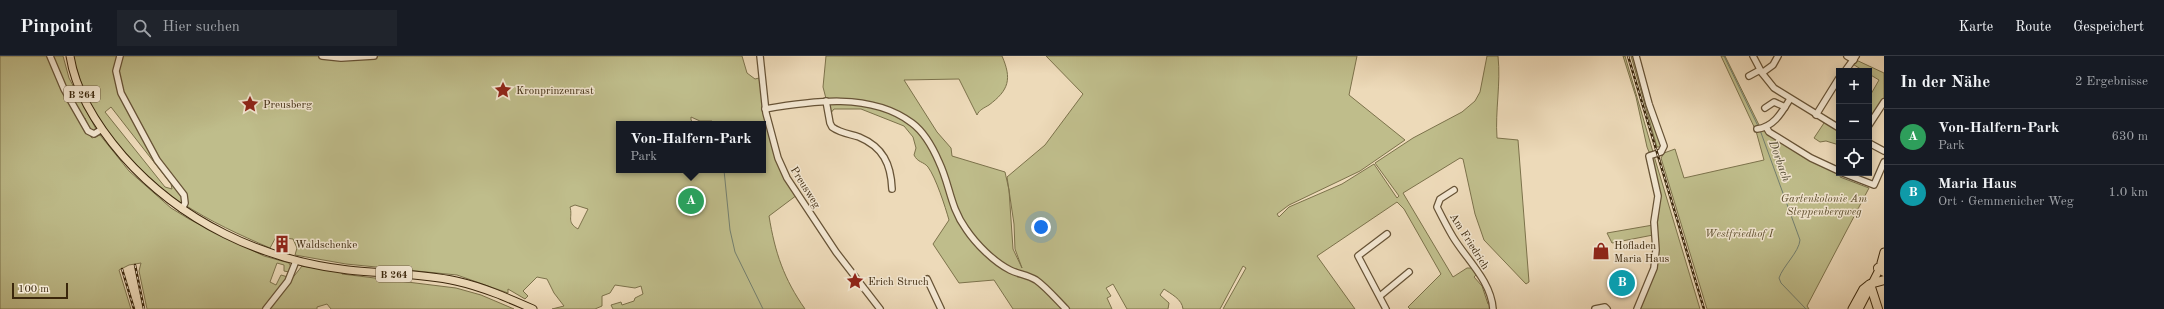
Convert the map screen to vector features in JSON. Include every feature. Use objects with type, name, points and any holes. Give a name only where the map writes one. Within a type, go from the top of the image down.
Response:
[{"type":"highway","points":[[1878,309],[1870,284],[1884,280]]},
{"type":"main road","name":"B 264","points":[[70,56],[81,92],[102,129],[145,180],[182,209],[241,242],[296,261],[348,270],[423,276],[457,281],[491,291],[533,309]]},
{"type":"main road","points":[[1858,309],[1870,284],[1882,266],[1884,252]]},
{"type":"main road","points":[[1852,309],[1864,289],[1870,284]]},
{"type":"street","points":[[50,56],[64,89],[88,131],[94,134],[102,129]]},
{"type":"street","points":[[120,56],[116,71],[121,93],[157,160],[184,195],[185,203],[182,209]]},
{"type":"street","points":[[322,56],[341,58],[374,56]]},
{"type":"street","name":"Preusweg","points":[[760,56],[765,109],[778,158],[787,178],[836,252],[880,309]]},
{"type":"street","points":[[1636,56],[1649,104],[1664,146],[1661,152],[1649,156],[1658,196],[1654,222],[1656,250],[1654,268],[1637,309]]},
{"type":"street","points":[[1753,56],[1761,72],[1774,88],[1836,126]]},
{"type":"street","points":[[1749,76],[1761,72],[1773,65],[1778,56]]},
{"type":"street","points":[[1847,56],[1855,58],[1847,68]]},
{"type":"street","points":[[1816,115],[1836,83]]},
{"type":"street","points":[[1790,99],[1777,118],[1762,128],[1808,156],[1836,170]]},
{"type":"street","points":[[826,101],[832,127],[870,143],[881,152],[890,168],[892,188]]},
{"type":"street","points":[[765,109],[826,101],[876,107],[898,115],[913,124],[931,144],[940,165],[950,201],[966,229],[983,249],[1009,270],[1036,280],[1066,309]]},
{"type":"street","points":[[1765,108],[1774,102],[1785,107]]},
{"type":"street","points":[[1872,120],[1884,102]]},
{"type":"street","points":[[1872,145],[1884,151]]},
{"type":"street","points":[[1851,176],[1874,185],[1884,162]]},
{"type":"street","name":"Am Friedrich","points":[[1454,190],[1440,199],[1437,207],[1453,237],[1486,284],[1492,298],[1493,309]]},
{"type":"street","points":[[1386,309],[1358,256],[1387,234]]},
{"type":"street","points":[[266,309],[288,281],[296,261]]},
{"type":"street","points":[[1380,296],[1409,272]]},
{"type":"street","points":[[927,279],[941,309]]},
{"type":"street","points":[[1595,309],[1605,307],[1607,309]]},
{"type":"green space","points":[[0,56],[63,56],[69,78],[96,129],[92,131],[88,128],[85,118],[82,123],[83,128],[92,138],[100,135],[129,171],[171,208],[189,219],[264,256],[289,263],[291,267],[289,272],[284,271],[284,265],[277,263],[270,282],[276,285],[281,275],[288,277],[264,309],[147,309],[139,271],[141,263],[129,265],[119,270],[131,309],[0,309]]},
{"type":"green space","points":[[73,56],[742,56],[747,73],[755,79],[759,78],[766,121],[700,121],[691,117],[692,121],[616,121],[616,173],[766,173],[766,124],[797,195],[769,216],[774,242],[781,265],[791,287],[805,309],[613,309],[611,305],[621,302],[622,305],[634,301],[635,298],[643,294],[641,286],[635,288],[615,285],[610,293],[602,296],[602,306],[595,309],[552,309],[564,306],[554,293],[547,279],[537,277],[523,291],[528,296],[525,299],[508,289],[508,293],[457,275],[346,264],[295,255],[297,248],[293,239],[276,237],[270,248],[215,222],[182,203],[179,204],[144,172],[113,139],[100,121],[80,80]],"holes":[[[111,107],[171,184],[172,189],[165,187],[105,112]],[[575,205],[588,209],[578,229],[571,222],[570,207]]]},
{"type":"green space","points":[[826,56],[1002,56],[1008,78],[1005,89],[996,100],[980,110],[977,115],[959,79],[904,80],[937,132],[951,148],[952,156],[1005,172],[1009,189],[1007,177],[1045,145],[1083,94],[1046,56],[1357,56],[1349,95],[1405,140],[1360,171],[1289,205],[1277,214],[1279,217],[1289,207],[1342,184],[1374,164],[1397,198],[1399,196],[1375,163],[1413,138],[1462,112],[1475,101],[1480,92],[1487,56],[1498,56],[1499,77],[1497,138],[1518,140],[1529,282],[1526,284],[1484,240],[1475,214],[1463,159],[1460,158],[1403,193],[1453,277],[1467,268],[1472,268],[1477,274],[1474,277],[1482,286],[1488,304],[1491,304],[1491,309],[1410,309],[1408,307],[1441,274],[1404,209],[1397,202],[1317,256],[1355,309],[1223,309],[1246,268],[1243,266],[1220,309],[1183,309],[1181,302],[1164,289],[1160,295],[1169,303],[1168,309],[1127,309],[1113,284],[1106,288],[1111,296],[1107,298],[1112,309],[1013,309],[994,280],[959,283],[933,244],[949,220],[934,178],[928,167],[914,155],[916,148],[913,137],[904,126],[861,109],[834,109],[830,114],[823,87]],"holes":[[[939,165],[967,229],[984,248],[964,230],[949,201]],[[1009,191],[1014,224],[1015,249],[1022,268],[1013,249]]]},
{"type":"green space","points":[[1623,56],[1625,56],[1653,152],[1649,152],[1647,147],[1636,97]]},
{"type":"green space","points":[[1631,56],[1638,56],[1650,100],[1666,147],[1657,147]]},
{"type":"green space","points":[[1721,56],[1725,56],[1760,127],[1827,168],[1836,172],[1836,176],[1840,176],[1869,188],[1807,306],[1809,309],[1707,309],[1661,158],[1664,153],[1675,149],[1684,178],[1764,160],[1756,131]]},
{"type":"green space","points":[[1854,59],[1884,73],[1884,102],[1872,120],[1872,92],[1879,80],[1872,76],[1872,68],[1859,68],[1851,63]]},
{"type":"green space","points":[[1826,120],[1836,125],[1836,144],[1826,141],[1820,142],[1814,138]]},
{"type":"green space","points":[[1654,156],[1700,309],[1640,309],[1651,280],[1660,199],[1659,187],[1651,163],[1651,159]]},
{"type":"green space","points":[[1653,225],[1653,235],[1612,243],[1607,233]]},
{"type":"green space","points":[[302,266],[342,272],[342,274],[456,288],[481,295],[514,309],[331,309],[327,304],[317,307],[317,309],[268,309]]},
{"type":"waterway","name":"Dorbach","points":[[1724,56],[1758,126]]},
{"type":"waterway","name":"Dorbach","points":[[1760,130],[1800,240],[1797,249],[1779,278],[1781,283],[1806,309]]},
{"type":"waterway","points":[[724,173],[730,230],[735,252],[763,309]]},
{"type":"railway","points":[[1628,56],[1704,309]]},
{"type":"railway","points":[[135,265],[144,309]]},
{"type":"railway","points":[[122,269],[134,309]]},
{"type":"place","name":"Kronprinzenrast","points":[[503,90]]},
{"type":"place","name":"Preusberg","points":[[250,104]]},
{"type":"place","name":"Von-Halfern-Park","points":[[691,201]]},
{"type":"place","name":"Waldschenke","points":[[282,244]]},
{"type":"place","name":"Hofladen Maria Haus","points":[[1601,251]]},
{"type":"place","name":"Erich Struch","points":[[855,281]]},
{"type":"place","name":"Maria Haus","points":[[1622,283]]},
{"type":"park label","name":"Gartenkolonie Am Steppenbergweg","points":[[1824,204]]},
{"type":"park label","name":"Westfriedhof I","points":[[1739,233]]}]
